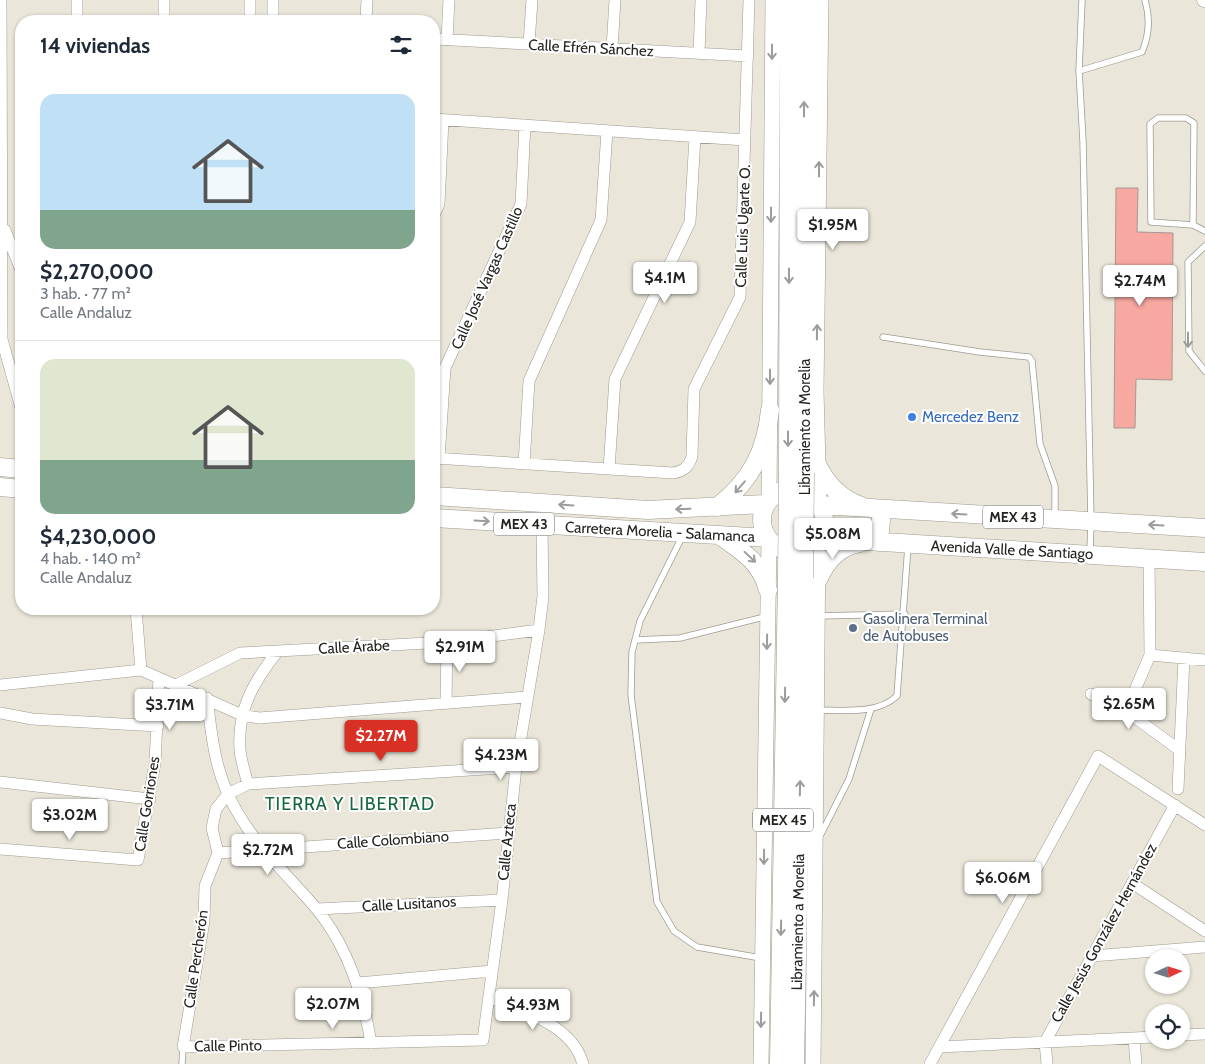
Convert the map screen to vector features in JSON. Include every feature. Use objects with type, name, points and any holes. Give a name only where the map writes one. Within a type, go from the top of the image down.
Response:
[{"type":"main road","points":[[761,1064],[768,616],[768,540],[762,519],[767,502],[770,410],[773,0]]},
{"type":"main road","name":"Libramiento a Morelia","points":[[790,0],[803,470]]},
{"type":"main road","name":"Libramiento a Morelia","points":[[795,1064],[803,578],[805,0]]},
{"type":"main road","points":[[813,1064],[818,616],[803,578],[824,522],[820,504],[803,470],[816,391],[821,0]]},
{"type":"main road","points":[[717,508],[738,489],[755,466],[763,448],[770,410]]},
{"type":"main road","points":[[0,468],[15,469]]},
{"type":"main road","points":[[803,470],[826,481],[848,500],[876,509],[874,542],[852,545],[837,552],[803,578]]},
{"type":"main road","points":[[0,487],[15,488]]},
{"type":"main road","name":"MEX 43","points":[[767,502],[783,490],[794,489],[811,494],[820,504],[876,509],[1205,528]]},
{"type":"main road","name":"Carretera Morelia - Salamanca","points":[[440,496],[614,509],[717,508],[767,502]]},
{"type":"main road","name":"Carretera Morelia - Salamanca","points":[[440,518],[718,535],[768,540]]},
{"type":"main road","points":[[718,535],[755,561],[761,570],[768,590]]},
{"type":"main road","name":"MEX 43","points":[[768,540],[779,548],[791,552],[803,550],[818,539]]},
{"type":"main road","name":"Avenida Valle de Santiago","points":[[818,539],[1205,562]]},
{"type":"main road","name":"Libramiento a Morelia","points":[[778,1064],[803,578]]},
{"type":"street","points":[[1,0],[1,335],[15,386]]},
{"type":"street","points":[[77,0],[77,15]]},
{"type":"street","points":[[164,0],[164,15]]},
{"type":"street","points":[[250,0],[250,15]]},
{"type":"street","points":[[273,0],[273,15]]},
{"type":"street","points":[[366,15],[367,0]]},
{"type":"street","points":[[447,40],[449,0]]},
{"type":"street","points":[[530,44],[532,0]]},
{"type":"street","points":[[612,49],[615,0]]},
{"type":"street","points":[[699,53],[700,0]]},
{"type":"street","name":"Calle Luis Ugarte O.","points":[[608,469],[672,473],[686,468],[692,456],[694,389],[740,297],[749,0]]},
{"type":"street","name":"Calle Efrén Sánchez","points":[[440,40],[748,56]]},
{"type":"street","points":[[440,120],[745,140]]},
{"type":"street","name":"Calle José Vargas Castillo","points":[[440,418],[445,368],[521,204],[525,126]]},
{"type":"street","points":[[524,464],[528,380],[601,220],[607,131]]},
{"type":"street","points":[[440,458],[608,469],[615,379],[690,222],[695,137]]},
{"type":"street","points":[[1,222],[15,256]]},
{"type":"street","name":"Calle Azteca","points":[[483,1040],[502,900],[516,767],[543,596],[542,525]]},
{"type":"street","points":[[1126,711],[1150,655],[1149,558]]},
{"type":"street","points":[[136,615],[141,670]]},
{"type":"street","name":"Calle Árabe","points":[[176,684],[240,653],[447,642],[539,630]]},
{"type":"street","points":[[446,703],[447,642]]},
{"type":"street","points":[[248,784],[240,750],[242,715],[255,680],[278,651]]},
{"type":"street","points":[[1150,655],[1205,660]]},
{"type":"street","points":[[1178,789],[1178,749],[1184,658]]},
{"type":"street","points":[[0,685],[141,670],[242,715],[258,718],[527,697]]},
{"type":"street","name":"Calle Gorriones","points":[[0,849],[138,860],[150,799],[158,726],[159,678]]},
{"type":"street","points":[[1091,694],[1126,711],[1178,749]]},
{"type":"street","points":[[207,698],[213,747],[228,794],[262,850],[317,909],[340,944],[358,983],[366,1012],[371,1043]]},
{"type":"street","points":[[0,713],[32,720],[158,726]]},
{"type":"street","points":[[930,1064],[1098,756],[1205,825]]},
{"type":"street","points":[[218,853],[212,828],[216,809],[228,794],[248,784],[516,767]]},
{"type":"street","points":[[0,782],[150,799]]},
{"type":"street","name":"Calle Jesús González Hernández","points":[[1045,1042],[1175,805]]},
{"type":"street","name":"Calle Colombiano","points":[[218,853],[508,832]]},
{"type":"street","name":"Calle Percherón","points":[[183,1047],[204,921],[205,886],[218,853]]},
{"type":"street","points":[[1132,883],[1205,931]]},
{"type":"street","name":"Calle Lusitanos","points":[[317,909],[502,900]]},
{"type":"street","points":[[1092,956],[1205,947]]},
{"type":"street","points":[[358,983],[492,971]]},
{"type":"street","points":[[489,996],[554,1026],[570,1040],[583,1064]]},
{"type":"street","points":[[1190,1035],[1205,1034]]},
{"type":"street","points":[[940,1046],[1145,1037]]},
{"type":"street","points":[[1134,1038],[1136,1064]]},
{"type":"street","name":"Calle Pinto","points":[[183,1047],[483,1040]]},
{"type":"street","points":[[1045,1042],[1047,1064]]},
{"type":"lane","points":[[1082,0],[1079,72],[1083,140],[1091,522],[1090,555]]},
{"type":"lane","points":[[1079,72],[1142,52],[1146,41],[1149,12],[1145,0]]},
{"type":"lane","points":[[1193,225],[1194,123],[1186,118],[1158,118],[1150,124],[1151,222],[1193,225],[1205,231]]},
{"type":"lane","points":[[1205,246],[1188,262],[1188,350],[1205,371]]},
{"type":"lane","points":[[883,337],[952,348],[1029,357],[1032,361],[1041,449],[1055,486],[1055,519]]},
{"type":"lane","points":[[684,533],[640,621],[635,640],[631,694],[657,902],[674,931],[697,947],[762,958]]},
{"type":"lane","points":[[816,710],[871,709],[888,705],[897,696],[905,614],[908,544]]},
{"type":"lane","points":[[818,616],[905,614]]},
{"type":"lane","points":[[635,640],[680,638],[768,616]]},
{"type":"lane","points":[[815,846],[849,779],[871,709]]},
{"type":"lane","name":"Calle Percherón","points":[[182,1064],[183,1047]]},
{"type":"building","points":[[1116,188],[1138,188],[1137,232],[1173,233],[1172,380],[1136,379],[1135,428],[1114,428]]},
{"type":"place","name":"Mercedez Benz","points":[[912,417]]},
{"type":"place","name":"Gasolinera Terminal de Autobuses","points":[[853,628]]},
{"type":"district","name":"TIERRA Y LIBERTAD","points":[[350,804]]}]
